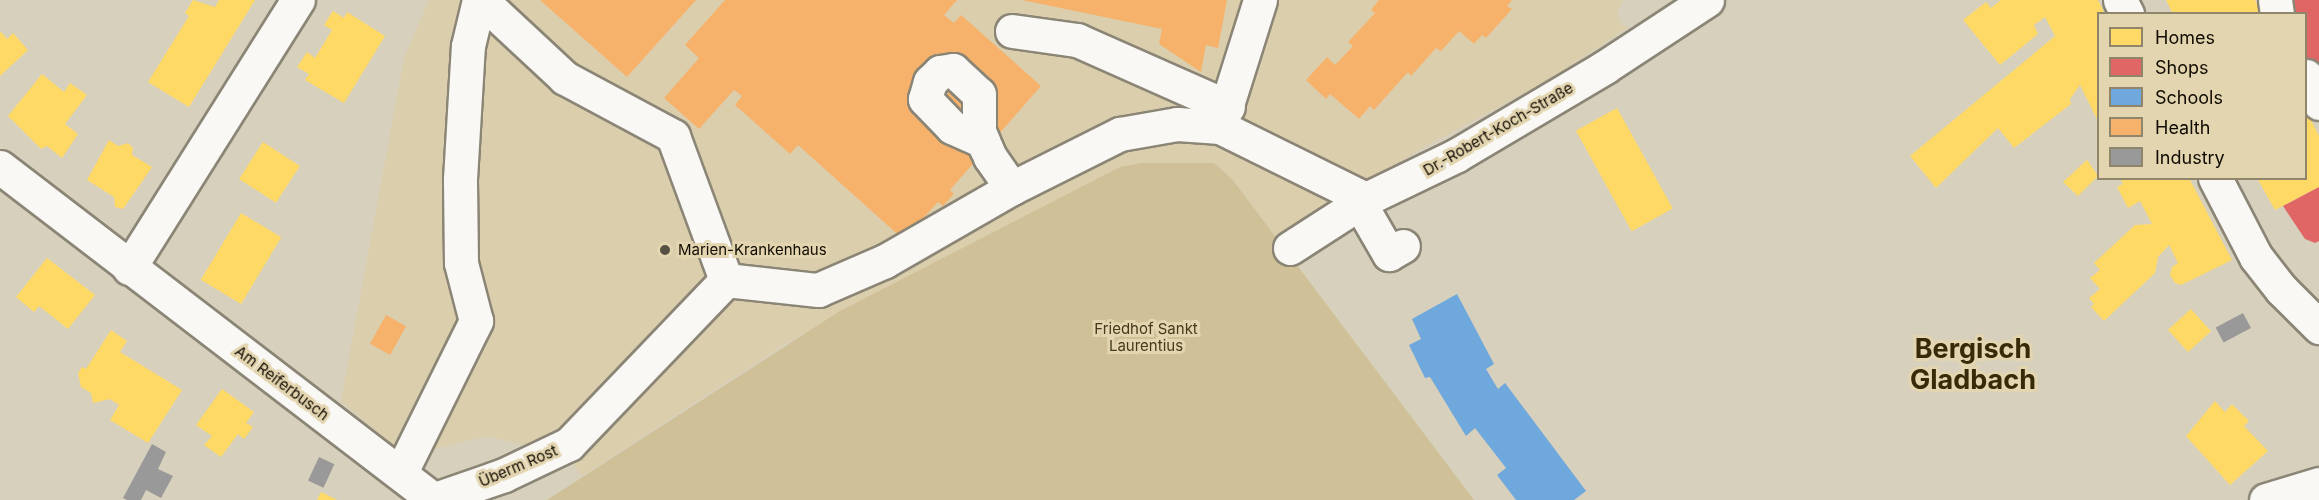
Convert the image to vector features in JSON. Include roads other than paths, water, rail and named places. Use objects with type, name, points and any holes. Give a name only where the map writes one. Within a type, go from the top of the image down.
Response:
[{"type":"street","points":[[129,268],[298,0]]},
{"type":"street","points":[[401,472],[476,321],[461,263],[460,179],[468,46],[480,0],[565,78],[673,136],[726,280],[818,290],[885,261],[1012,188],[1120,134],[1224,117]]},
{"type":"street","points":[[1224,117],[1260,0]]},
{"type":"street","name":"Dr.-Robert-Koch-Straße","points":[[1290,248],[1363,202],[1457,155],[1605,68],[1707,0]]},
{"type":"street","points":[[1012,31],[1077,40],[1224,117],[1363,202],[1389,254],[1404,246]]},
{"type":"street","points":[[2307,78],[2319,104]]},
{"type":"street","points":[[983,141],[1012,188]]},
{"type":"street","name":"Am Reiferbusch","points":[[0,167],[129,268],[401,472],[433,500]]},
{"type":"street","points":[[2216,180],[2256,257],[2281,289],[2319,327]]},
{"type":"street","name":"Überm Rost","points":[[433,500],[504,475],[568,444],[726,280]]},
{"type":"street","points":[[2266,500],[2319,484]]},
{"type":"place","name":"Marien-Krankenhaus","points":[[665,250]]},
{"type":"district","name":"Bergisch Gladbach","points":[[1973,364]]},
{"type":"park label","name":"Friedhof Sankt Laurentius","points":[[1146,336]]}]
